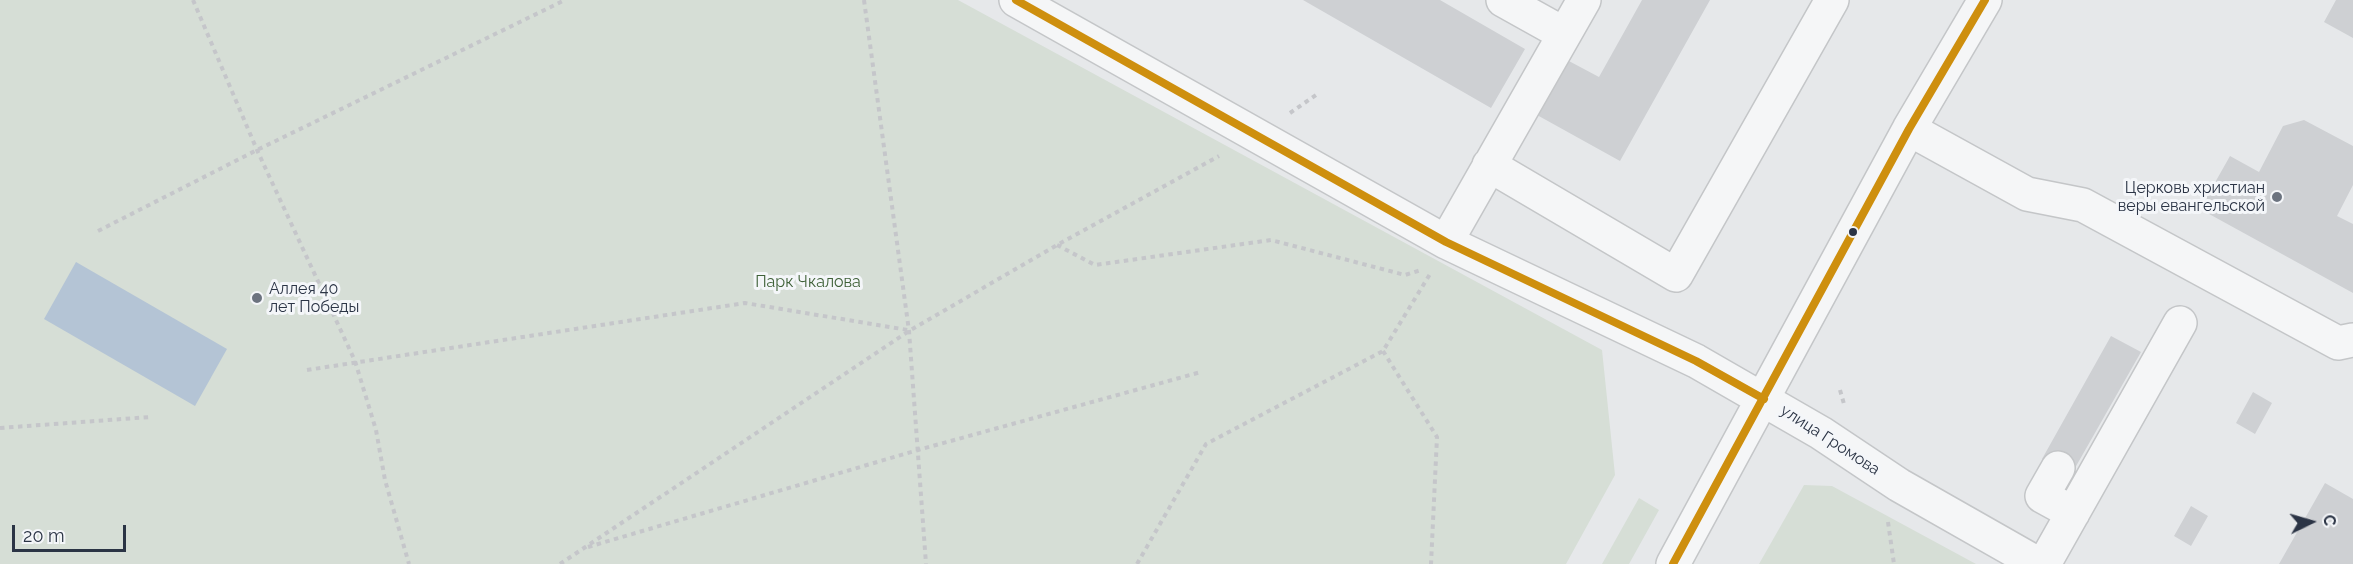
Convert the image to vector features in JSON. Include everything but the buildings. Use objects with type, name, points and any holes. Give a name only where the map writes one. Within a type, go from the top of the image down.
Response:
[{"type":"street","name":"улица Громова","points":[[1016,0],[1257,136],[1441,254],[1696,361],[1764,399],[1899,485],[2038,564]]},
{"type":"street","points":[[1503,0],[1564,34]]},
{"type":"street","points":[[1555,0],[1564,34]]},
{"type":"street","points":[[1441,254],[1489,165],[1584,0]]},
{"type":"street","points":[[1489,165],[1676,275],[1833,0]]},
{"type":"street","points":[[1673,564],[1909,129],[1984,0]]},
{"type":"street","points":[[1909,129],[2027,194],[2083,205],[2338,343],[2353,340]]},
{"type":"street","points":[[2044,564],[2180,323]]},
{"type":"street","points":[[2058,468],[2042,496],[2073,513]]},
{"type":"path","points":[[193,0],[257,150],[354,361],[376,430],[385,480],[409,564]]},
{"type":"path","points":[[98,231],[257,150],[565,0]]},
{"type":"path","points":[[864,0],[909,331],[926,564]]},
{"type":"path","points":[[560,564],[909,331],[1057,245],[1257,136],[1316,95]]},
{"type":"path","points":[[1057,245],[1095,265],[1271,240],[1405,275],[1425,269]]},
{"type":"path","points":[[1137,564],[1206,444],[1383,351],[1441,254]]},
{"type":"path","points":[[307,370],[745,303],[909,331]]},
{"type":"path","points":[[1383,351],[1437,437],[1431,564]]},
{"type":"path","points":[[584,548],[918,450],[1201,372]]},
{"type":"path","points":[[0,428],[150,417]]},
{"type":"path","points":[[1888,520],[1894,564]]},
{"type":"green space","name":"Парк Чкалова","points":[[0,0],[958,0],[1602,350],[1615,475],[1566,564],[0,564]]},
{"type":"green space","points":[[1804,485],[1832,486],[1976,564],[1759,564]]},
{"type":"green space","points":[[1639,498],[1659,510],[1629,564],[1602,564]]},
{"type":"water","points":[[76,262],[227,349],[195,406],[44,319]]},
{"type":"transit line","points":[[1016,0],[1446,242],[1696,361],[1764,399]]},
{"type":"transit line","points":[[1673,564],[1909,129],[1985,0]]},
{"type":"place","name":"Церковь христиан веры евангельской","points":[[2277,197]]},
{"type":"place","name":"Аллея 40 лет Победы","points":[[257,298]]}]
